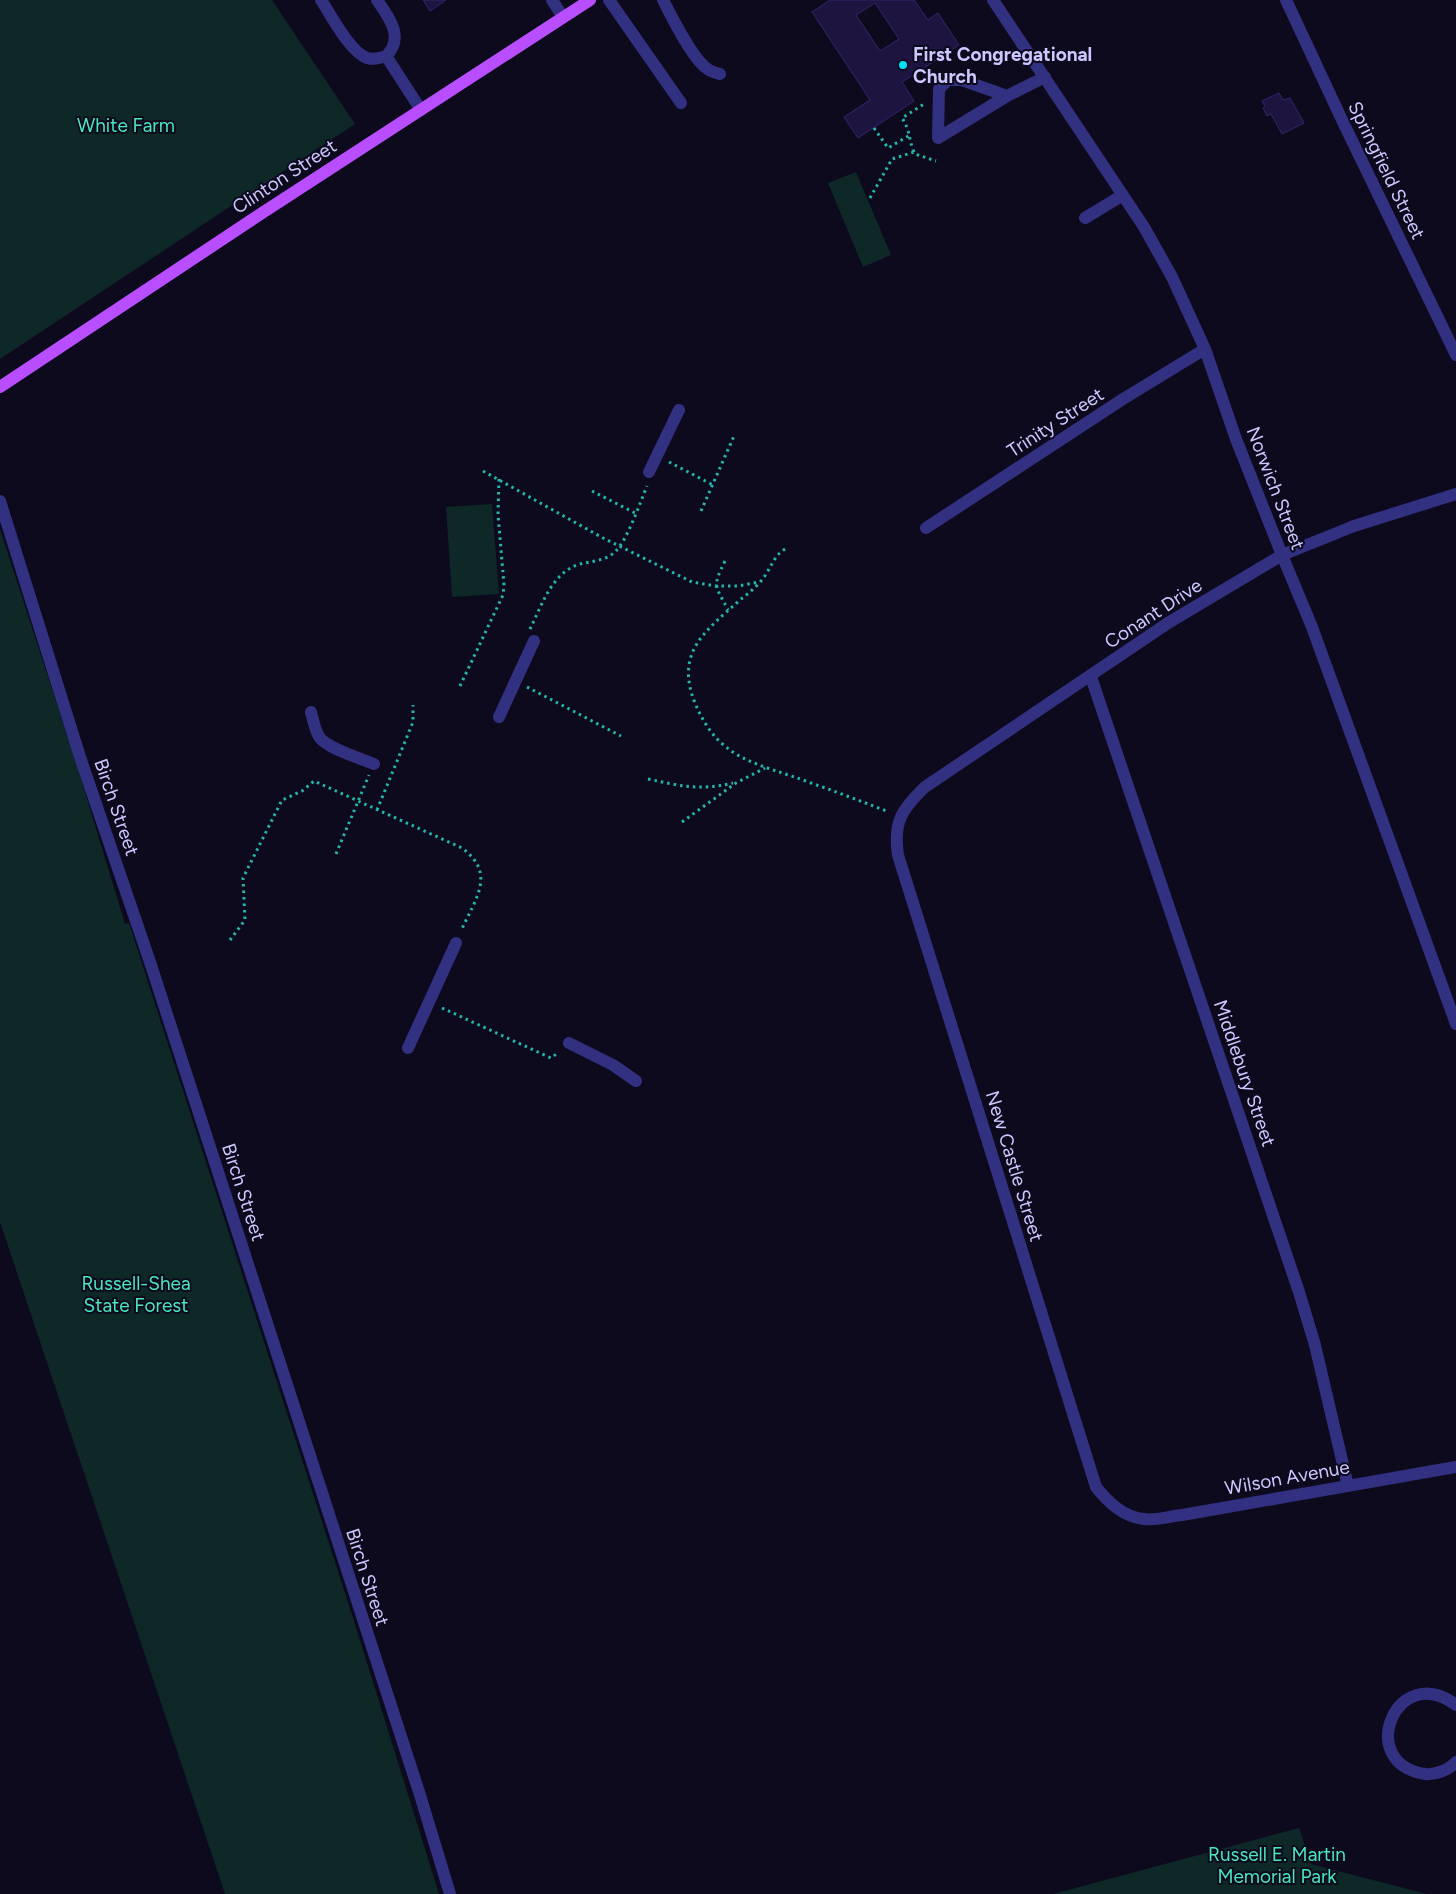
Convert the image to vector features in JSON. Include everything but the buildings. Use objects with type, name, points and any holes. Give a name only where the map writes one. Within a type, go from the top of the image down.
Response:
[{"type":"main road","name":"Clinton Street","points":[[0,387],[266,210],[590,0]]},
{"type":"street","points":[[321,0],[355,51],[366,58],[375,59],[386,56],[392,50],[395,42],[393,26],[377,0]]},
{"type":"street","points":[[552,0],[564,17]]},
{"type":"street","points":[[609,0],[681,103]]},
{"type":"street","points":[[663,0],[680,32],[700,63],[709,71],[720,74]]},
{"type":"street","name":"Springfield Street","points":[[1286,0],[1346,129],[1456,355]]},
{"type":"street","name":"Norwich Street","points":[[1000,2],[1045,77],[1123,195],[1172,277],[1205,349],[1236,439],[1312,627],[1456,1024]]},
{"type":"street","points":[[386,56],[421,110]]},
{"type":"street","points":[[1007,96],[962,80],[948,80],[939,89],[938,138],[1007,96],[1045,77]]},
{"type":"street","points":[[1084,218],[1123,195]]},
{"type":"street","name":"Trinity Street","points":[[926,528],[1123,399],[1205,349]]},
{"type":"street","points":[[649,472],[679,410]]},
{"type":"street","name":"Conant Drive","points":[[900,817],[911,801],[925,787],[1168,623],[1282,555],[1354,526],[1456,494]]},
{"type":"street","name":"Birch Street","points":[[0,501],[81,760],[153,972],[420,1795],[450,1894]]},
{"type":"street","points":[[499,717],[534,641]]},
{"type":"street","name":"Middlebury Street","points":[[1091,676],[1299,1292],[1315,1345],[1348,1486]]},
{"type":"street","points":[[311,712],[317,732],[322,740],[374,764]]},
{"type":"street","name":"New Castle Street","points":[[900,817],[895,836],[898,855],[1096,1487],[1109,1503],[1125,1514]]},
{"type":"street","points":[[408,1048],[456,943]]},
{"type":"street","points":[[569,1043],[613,1065],[636,1081]]},
{"type":"street","name":"Wilson Avenue","points":[[1125,1514],[1144,1519],[1182,1515],[1456,1467]]},
{"type":"street","points":[[1456,1705],[1445,1697],[1419,1694],[1407,1699],[1397,1707],[1390,1718],[1387,1731],[1388,1744],[1394,1756],[1403,1766],[1415,1772],[1428,1774],[1442,1772],[1456,1762]]},
{"type":"path","points":[[924,104],[902,118],[908,128],[910,143],[914,152],[936,161]]},
{"type":"path","points":[[874,128],[888,148],[910,135]]},
{"type":"path","points":[[870,198],[892,158],[914,152]]},
{"type":"path","points":[[701,511],[734,436]]},
{"type":"path","points":[[657,456],[713,485]]},
{"type":"path","points":[[483,470],[619,546],[692,582],[716,586],[738,586],[761,582]]},
{"type":"path","points":[[534,641],[530,630],[556,579],[567,569],[608,557],[619,546],[648,485],[649,472]]},
{"type":"path","points":[[460,686],[503,595],[504,585],[498,514],[499,479]]},
{"type":"path","points":[[592,491],[635,513]]},
{"type":"path","points":[[785,549],[779,552],[761,582],[710,625],[694,649],[688,680],[698,710],[719,742],[732,752],[765,768],[810,782],[900,817]]},
{"type":"path","points":[[725,561],[716,580],[716,586],[728,610]]},
{"type":"path","points":[[516,680],[621,736]]},
{"type":"path","points":[[377,810],[413,722],[413,705]]},
{"type":"path","points":[[682,822],[736,783],[765,768]]},
{"type":"path","points":[[648,779],[699,789],[736,783]]},
{"type":"path","points":[[230,940],[245,920],[243,878],[282,800],[302,792],[314,782],[462,848],[472,856],[480,866],[482,878],[480,890],[456,943]]},
{"type":"path","points":[[336,854],[365,783]]},
{"type":"path","points":[[429,1002],[551,1058],[569,1043]]},
{"type":"green space","name":"White Farm","points":[[0,0],[272,0],[355,124],[0,359]]},
{"type":"green space","points":[[856,172],[891,255],[863,267],[828,183]]},
{"type":"green space","points":[[492,504],[499,594],[452,597],[446,507]]},
{"type":"green space","name":"Russell-Shea State Forest","points":[[0,529],[78,769],[125,924],[129,923],[353,1618],[439,1894],[225,1894],[0,1222]]},
{"type":"green space","name":"Russell E. Martin Memorial Park","points":[[1299,1828],[1311,1864],[1427,1894],[1053,1894]]},
{"type":"place","name":"First Congregational Church","points":[[903,65]]}]
